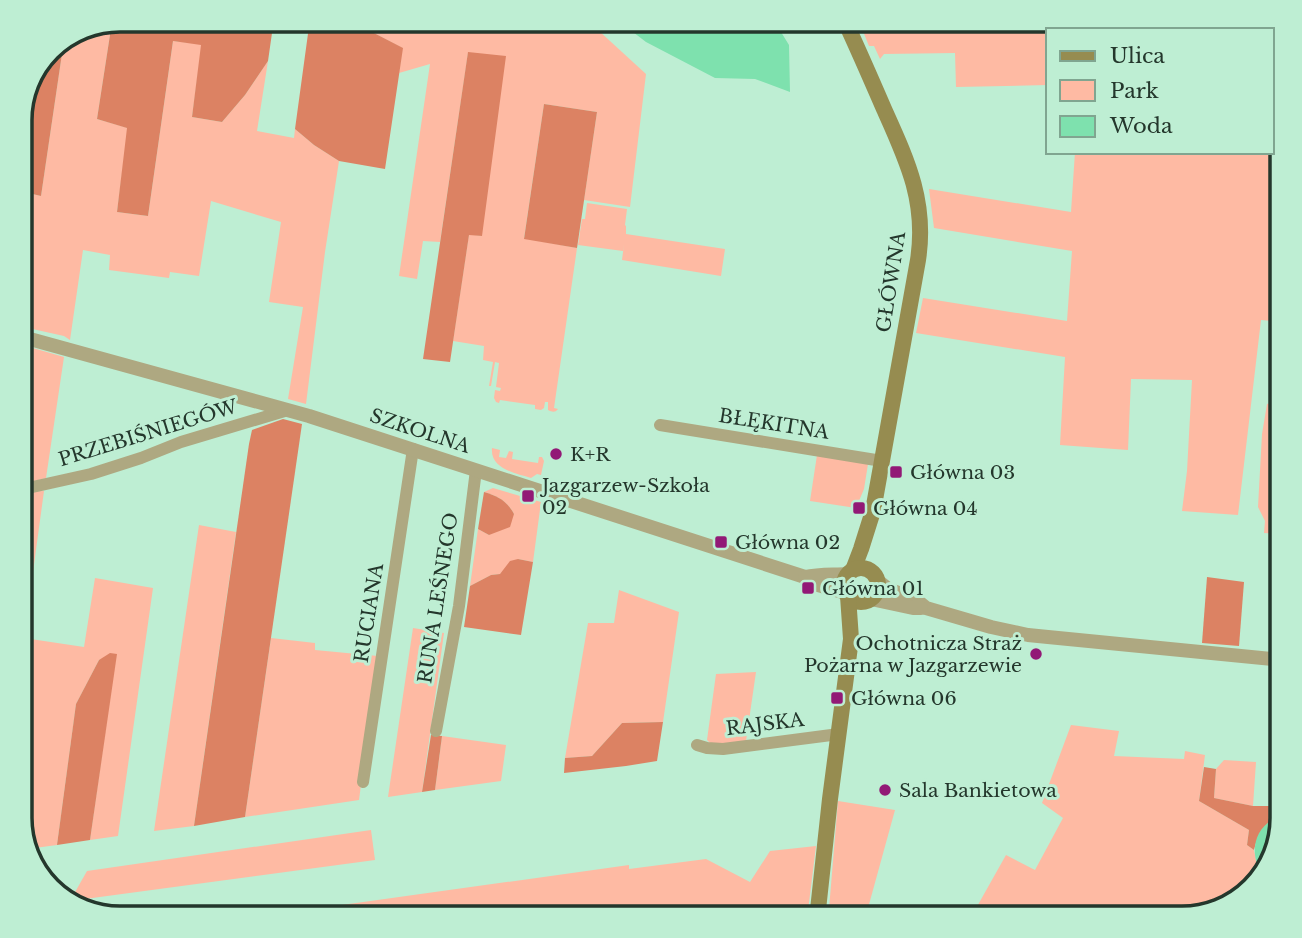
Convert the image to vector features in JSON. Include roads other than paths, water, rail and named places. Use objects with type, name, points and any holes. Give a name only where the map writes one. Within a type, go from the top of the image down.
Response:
[{"type":"main road","name":"GŁÓWNA","points":[[850,32],[907,160],[920,214],[920,251],[871,521],[850,572]]},
{"type":"main road","name":"GŁÓWNA","points":[[871,521],[875,576]]},
{"type":"main road","points":[[818,906],[851,639],[844,583],[850,572],[864,568],[875,576],[878,589],[869,600],[851,639]]},
{"type":"main road","points":[[847,595],[857,602],[869,600]]},
{"type":"street","name":"SZKOLNA","points":[[32,340],[288,410],[413,449],[805,577],[811,583],[847,595]]},
{"type":"street","name":"PRZEBIŚNIEGÓW","points":[[32,487],[91,474],[181,442],[288,410]]},
{"type":"street","name":"BŁĘKITNA","points":[[660,425],[882,461]]},
{"type":"street","name":"RUCIANA","points":[[363,782],[413,449]]},
{"type":"street","name":"RUNA LEŚNEGO","points":[[436,731],[459,606],[476,470]]},
{"type":"street","name":"SZKOLNA","points":[[805,577],[850,572]]},
{"type":"street","points":[[875,576],[888,589],[915,600],[926,608]]},
{"type":"street","points":[[869,600],[926,608],[1029,635],[1270,659]]},
{"type":"street","name":"RAJSKA","points":[[697,745],[723,748],[839,734]]},
{"type":"water","points":[[633,32],[781,32],[789,45],[790,92],[755,79],[715,78],[646,42]]},
{"type":"water","points":[[1270,822],[1266,847],[1257,864],[1256,840]]},
{"type":"place","name":"K+R","points":[[556,454]]},
{"type":"place","name":"Główna 03","points":[[896,472]]},
{"type":"place","name":"Jazgarzew-Szkoła 02","points":[[528,496]]},
{"type":"place","name":"Główna 04","points":[[859,508]]},
{"type":"place","name":"Główna 02","points":[[721,542]]},
{"type":"place","name":"Główna 01","points":[[808,588]]},
{"type":"place","name":"Ochotnicza Straż Pożarna w Jazgarzewie","points":[[1036,654]]},
{"type":"place","name":"Główna 06","points":[[837,698]]},
{"type":"place","name":"Sala Bankietowa","points":[[885,790]]}]
